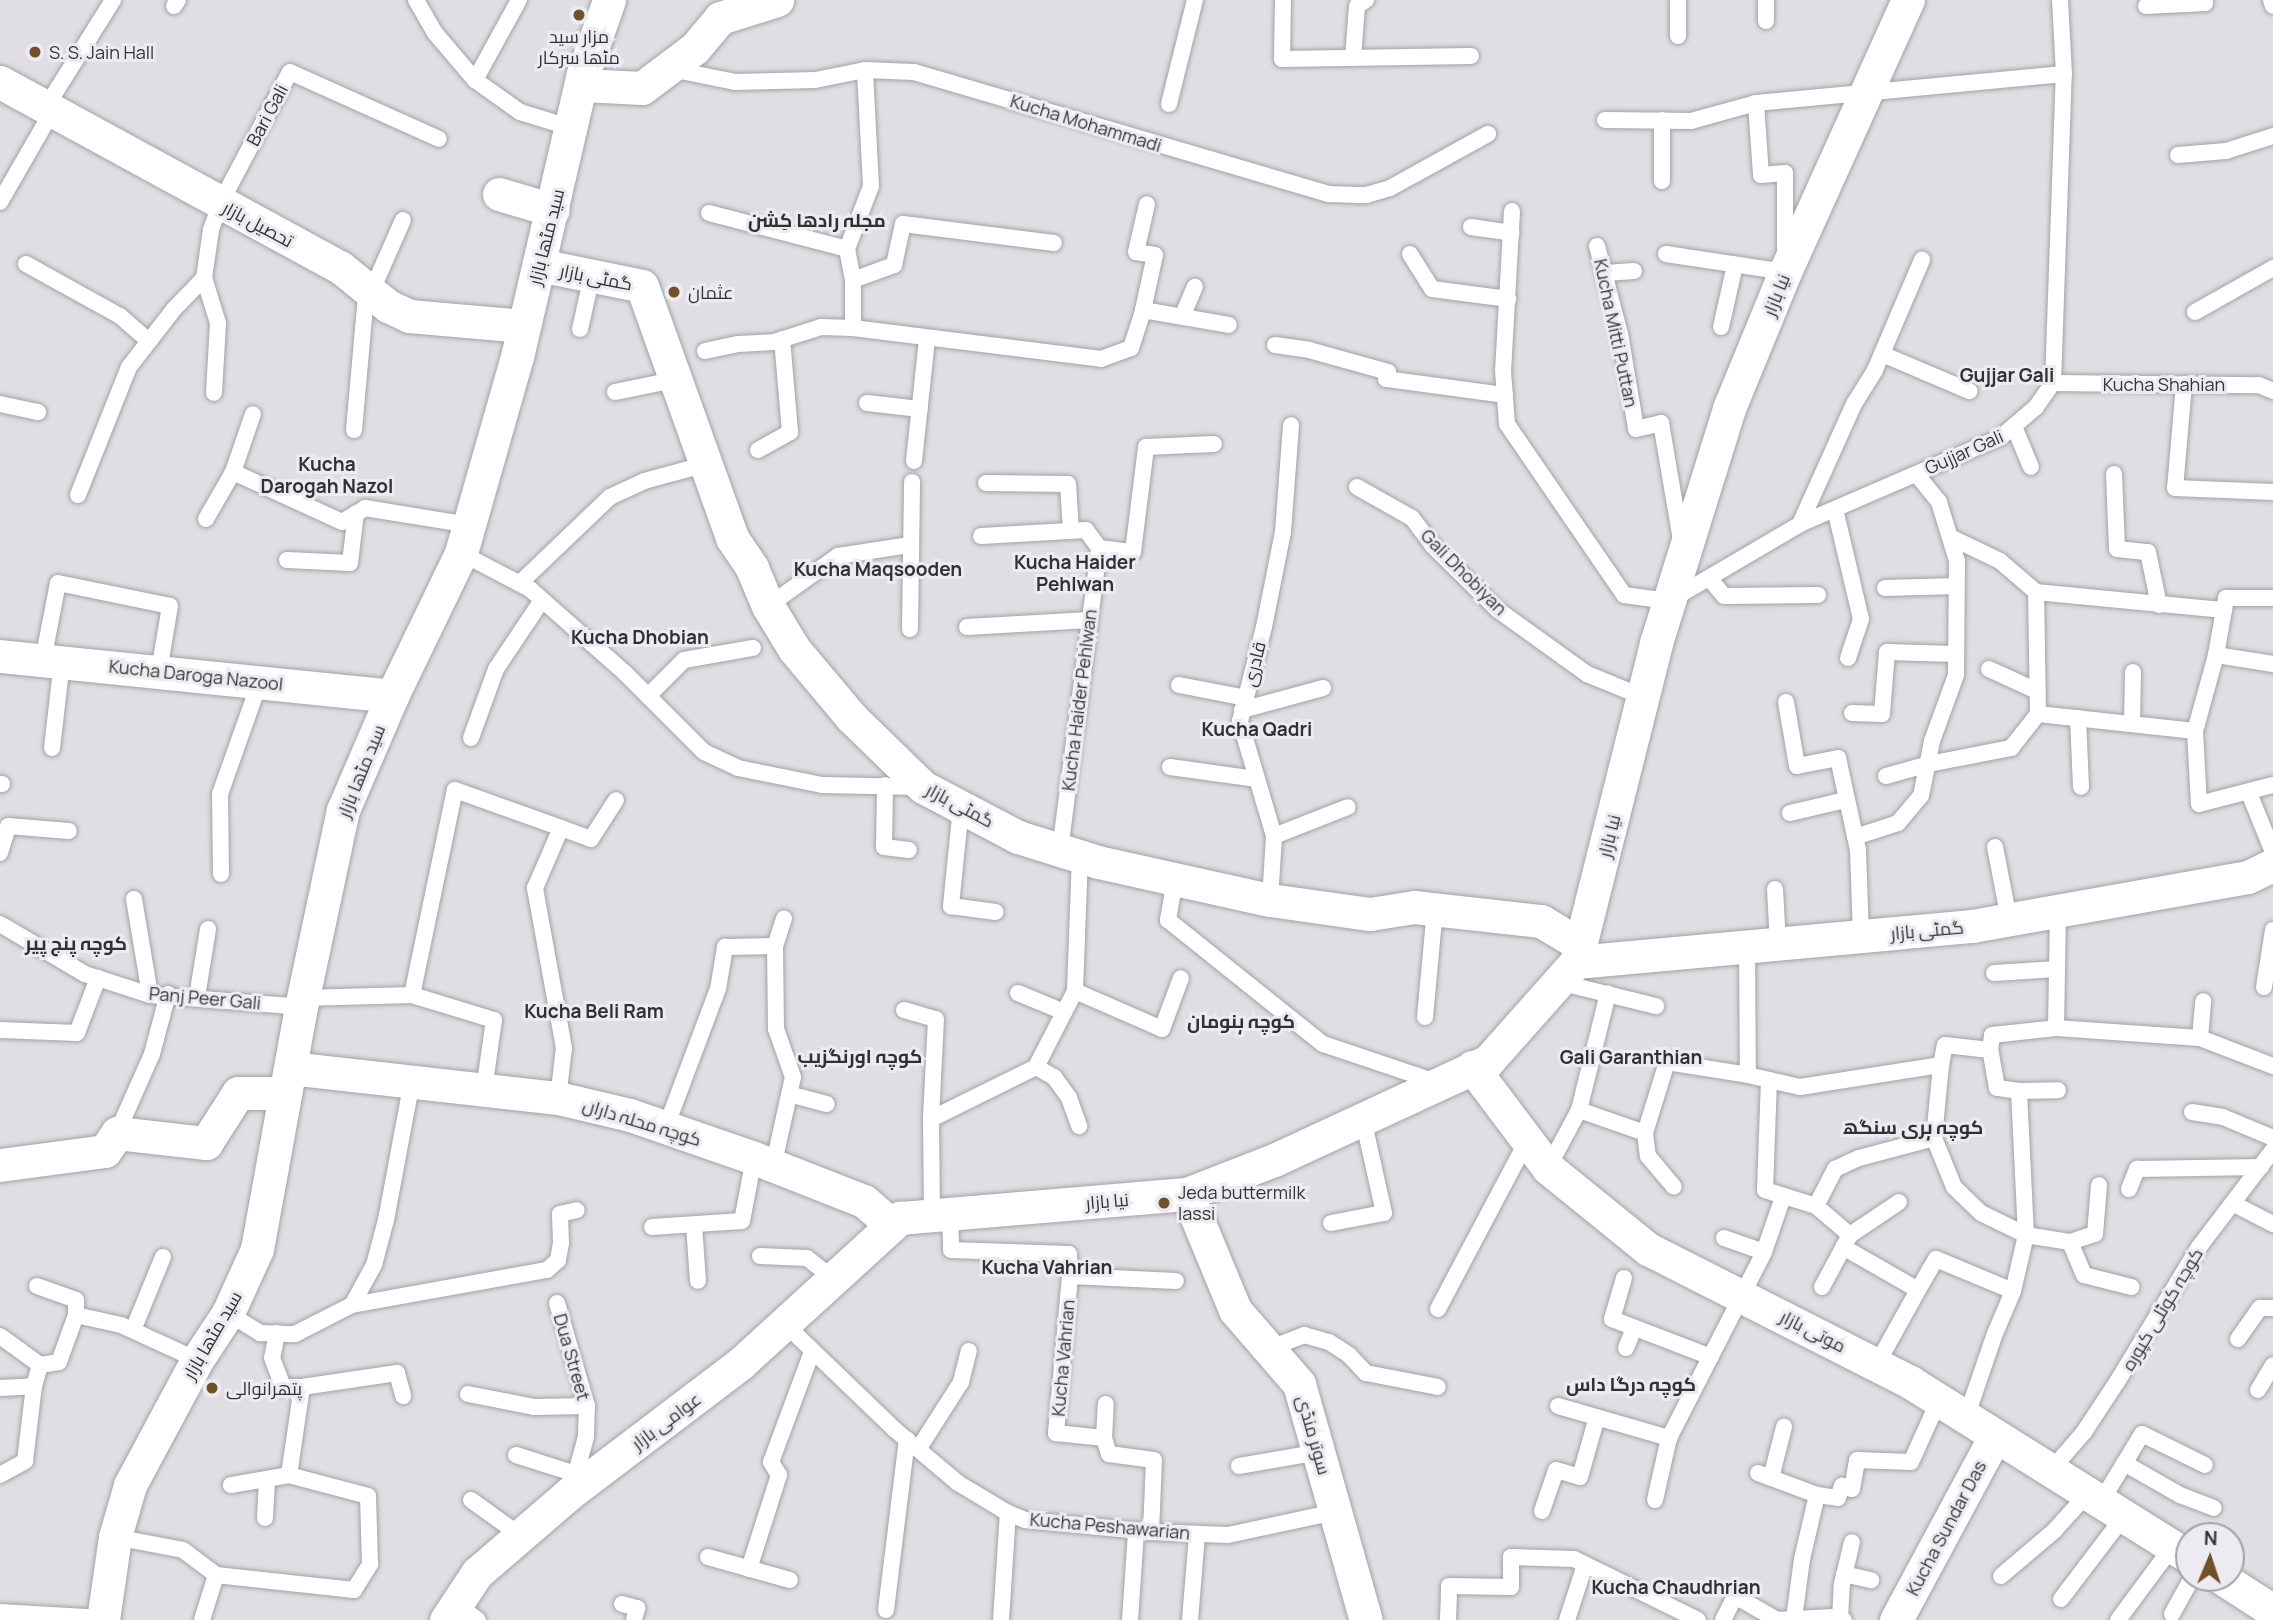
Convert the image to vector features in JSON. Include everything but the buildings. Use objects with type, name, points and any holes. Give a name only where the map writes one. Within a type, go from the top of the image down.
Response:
[{"type":"street","name":"سید مٹھا بازار","points":[[103,1619],[115,1537],[130,1485],[197,1360],[228,1313],[257,1249],[302,1003],[343,810],[392,696],[465,539],[524,326],[581,85],[609,0]]},
{"type":"street","points":[[581,85],[642,88],[695,48],[720,18],[777,0]]},
{"type":"street","name":"نیا بازار","points":[[892,1225],[900,1218],[1186,1194],[1275,1160],[1488,1061],[1572,963],[1669,601],[1730,406],[1785,272],[1908,0]]},
{"type":"street","name":"تحصیل بازار","points":[[0,82],[50,109],[216,217],[340,267],[388,306],[409,316],[524,326]]},
{"type":"street","points":[[499,194],[553,210]]},
{"type":"street","name":"گمٹی بازار","points":[[539,265],[642,286],[732,538],[752,568],[768,606],[794,649],[851,717],[923,787],[1017,836],[1070,853],[1270,900],[1370,914],[1414,908],[1541,921],[1572,963],[1972,926],[2248,877],[2273,865]]},
{"type":"street","name":"Kucha Daroga Nazool","points":[[0,656],[392,696]]},
{"type":"street","name":"موتی بازار","points":[[1472,1067],[1548,1168],[1648,1249],[1877,1364],[1939,1399],[2175,1547]]},
{"type":"street","name":"کوچہ محلہ داراں","points":[[117,1133],[206,1143],[238,1093],[287,1081],[412,1081],[484,1089],[558,1098],[630,1115],[764,1162],[864,1201],[892,1225]]},
{"type":"street","points":[[0,1165],[105,1151],[117,1133]]},
{"type":"street","name":"سوتر منڈی","points":[[1186,1194],[1236,1310],[1299,1384],[1366,1620]]},
{"type":"street","name":"عوامی بازار","points":[[461,1615],[477,1573],[521,1536],[573,1483],[740,1364],[892,1225]]},
{"type":"street","name":"Kucha Sundar Das","points":[[1896,1620],[1995,1436]]},
{"type":"street","points":[[2244,1592],[2273,1611]]},
{"type":"lane","points":[[0,202],[113,0]]},
{"type":"lane","points":[[416,0],[435,33],[475,80],[520,112],[572,128]]},
{"type":"lane","points":[[475,80],[519,0]]},
{"type":"lane","points":[[1169,104],[1195,0]]},
{"type":"lane","points":[[1283,0],[1282,59],[1471,56]]},
{"type":"lane","points":[[1353,58],[1357,6],[1366,0]]},
{"type":"lane","points":[[1678,0],[1678,36]]},
{"type":"lane","points":[[1766,0],[1766,20]]},
{"type":"lane","points":[[2053,383],[2064,74],[2060,0]]},
{"type":"lane","points":[[2146,6],[2205,3],[2205,0]]},
{"type":"lane","points":[[2271,0],[2273,6]]},
{"type":"lane","name":"Kucha Mohammadi","points":[[668,69],[735,82],[815,80],[864,70],[915,72],[1329,194],[1366,195],[1390,188],[1488,134]]},
{"type":"lane","points":[[853,328],[853,280],[847,249],[871,186],[864,70]]},
{"type":"lane","name":"Bari Gali","points":[[216,217],[290,72],[439,139]]},
{"type":"lane","points":[[1605,120],[1691,121],[1756,103],[2064,74]]},
{"type":"lane","points":[[1666,254],[1785,272],[1786,173],[1761,175],[1756,103]]},
{"type":"lane","points":[[1662,120],[1662,181]]},
{"type":"lane","points":[[2178,155],[2225,151],[2273,136]]},
{"type":"lane","points":[[705,351],[782,339],[821,327],[853,328],[1101,359],[1130,348],[1143,310],[1155,255],[1136,252],[1147,204]]},
{"type":"lane","points":[[1512,211],[1505,395],[1507,424],[1623,595],[1669,601]]},
{"type":"lane","points":[[709,213],[847,249]]},
{"type":"lane","points":[[214,393],[218,323],[204,278],[216,217]]},
{"type":"lane","points":[[354,430],[365,306],[402,220]]},
{"type":"lane","points":[[853,280],[894,265],[903,223],[1054,243]]},
{"type":"lane","points":[[1471,227],[1512,233]]},
{"type":"lane","name":"Kucha Mitti Puttan","points":[[1597,246],[1620,334],[1636,429],[1661,423],[1684,556]]},
{"type":"lane","points":[[1410,254],[1432,289],[1508,299]]},
{"type":"lane","points":[[1800,524],[1854,404],[1882,354],[1922,260]]},
{"type":"lane","points":[[26,264],[120,317],[149,341]]},
{"type":"lane","points":[[1721,327],[1735,265]]},
{"type":"lane","points":[[2196,312],[2273,268]]},
{"type":"lane","points":[[1605,273],[1634,271]]},
{"type":"lane","points":[[580,329],[592,276]]},
{"type":"lane","points":[[78,495],[129,367],[204,278]]},
{"type":"lane","points":[[1182,317],[1195,287]]},
{"type":"lane","points":[[1143,310],[1228,325]]},
{"type":"lane","points":[[758,450],[790,432],[782,339]]},
{"type":"lane","points":[[914,461],[927,339]]},
{"type":"lane","points":[[1275,345],[1309,350],[1388,372],[1385,379],[1505,395]]},
{"type":"lane","points":[[1882,354],[1969,391]]},
{"type":"lane","points":[[615,392],[674,380]]},
{"type":"lane","name":"Kucha Shahian","points":[[2053,383],[2259,385],[2273,391]]},
{"type":"lane","name":"Gujjar Gali","points":[[1669,601],[1800,524],[2014,429],[2053,383]]},
{"type":"lane","points":[[2184,384],[2175,488],[2273,492]]},
{"type":"lane","points":[[867,403],[920,409]]},
{"type":"lane","points":[[0,404],[38,412]]},
{"type":"lane","points":[[206,519],[233,472],[253,414]]},
{"type":"lane","name":"قادری","points":[[1270,900],[1273,836],[1240,721],[1283,533],[1291,425]]},
{"type":"lane","points":[[2014,429],[2031,467]]},
{"type":"lane","points":[[981,536],[1086,530],[1099,548],[1133,552],[1146,447],[1214,444]]},
{"type":"lane","points":[[520,583],[610,497],[644,481],[704,465]]},
{"type":"lane","points":[[233,472],[342,522],[365,508],[465,539],[542,600],[648,696],[704,752],[738,768],[822,785],[923,787]]},
{"type":"lane","points":[[1855,836],[1898,823],[1921,796],[1932,741],[1956,675],[1954,654],[1957,561],[1939,502],[1916,474]]},
{"type":"lane","points":[[2114,474],[2117,549],[2148,552],[2159,605]]},
{"type":"lane","points":[[910,629],[912,482]]},
{"type":"lane","points":[[986,483],[1068,484],[1071,530]]},
{"type":"lane","name":"Gali Dhobiyan","points":[[1357,488],[1412,518],[1432,545],[1499,610],[1587,674],[1643,697]]},
{"type":"lane","points":[[1835,509],[1861,619],[1848,658]]},
{"type":"lane","points":[[287,559],[350,563],[356,513]]},
{"type":"lane","points":[[1950,537],[2000,561],[2036,592],[2224,610]]},
{"type":"lane","points":[[768,606],[838,556],[910,545]]},
{"type":"lane","name":"Kucha Haider Pehlwan","points":[[1075,992],[1070,853],[1089,620],[1099,548]]},
{"type":"lane","points":[[1709,578],[1724,596],[1818,595]]},
{"type":"lane","points":[[52,748],[53,661],[58,583],[170,606],[159,671]]},
{"type":"lane","points":[[1885,588],[1956,586]]},
{"type":"lane","points":[[1886,776],[1929,764],[2011,748],[2038,714],[2036,592]]},
{"type":"lane","points":[[2273,598],[2226,598],[2216,655],[2195,731],[2199,804],[2273,785]]},
{"type":"lane","points":[[471,738],[496,669],[542,600]]},
{"type":"lane","points":[[967,627],[1089,620]]},
{"type":"lane","points":[[648,696],[684,660],[753,648]]},
{"type":"lane","points":[[1852,713],[1882,715],[1887,652],[1954,654]]},
{"type":"lane","points":[[2216,655],[2273,664]]},
{"type":"lane","points":[[1989,669],[2037,691]]},
{"type":"lane","points":[[2132,724],[2133,672]]},
{"type":"lane","points":[[221,874],[220,794],[260,681]]},
{"type":"lane","points":[[1179,685],[1244,704],[1323,688]]},
{"type":"lane","points":[[1786,702],[1797,766],[1838,758],[1858,850],[1861,937]]},
{"type":"lane","points":[[2038,714],[2195,731]]},
{"type":"lane","points":[[2078,718],[2081,787]]},
{"type":"lane","points":[[1170,767],[1257,779]]},
{"type":"lane","points":[[885,785],[884,847],[909,850]]},
{"type":"lane","points":[[411,996],[455,790],[591,839],[616,800]]},
{"type":"lane","points":[[2249,793],[2273,852]]},
{"type":"lane","points":[[1790,813],[1846,800]]},
{"type":"lane","points":[[961,807],[951,906],[996,912]]},
{"type":"lane","points":[[1273,836],[1348,807]]},
{"type":"lane","points":[[0,853],[8,827],[69,831]]},
{"type":"lane","points":[[558,1098],[564,1048],[534,888],[561,828]]},
{"type":"lane","points":[[1995,847],[2009,919]]},
{"type":"lane","points":[[1175,879],[1168,920],[1323,1044],[1438,1083]]},
{"type":"lane","points":[[2222,881],[2273,885]]},
{"type":"lane","points":[[1748,1075],[1763,945],[1775,890]]},
{"type":"lane","points":[[134,899],[150,995]]},
{"type":"lane","points":[[1425,1017],[1435,910]]},
{"type":"lane","points":[[2056,1028],[2058,911]]},
{"type":"lane","points":[[652,1227],[742,1221],[793,1077],[776,1029],[775,946],[784,918]]},
{"type":"lane","name":"Panj Peer Gali","points":[[0,924],[99,978],[150,995],[302,1003],[411,996],[494,1020],[484,1089]]},
{"type":"lane","points":[[197,997],[208,929]]},
{"type":"lane","points":[[2264,987],[2273,930]]},
{"type":"lane","points":[[666,1127],[718,989],[724,947],[775,946]]},
{"type":"lane","points":[[1572,963],[1608,994],[1656,1006]]},
{"type":"lane","points":[[1994,973],[2057,969]]},
{"type":"lane","points":[[0,1030],[77,1033],[99,978]]},
{"type":"lane","points":[[932,1119],[1036,1067],[1075,992],[1162,1029],[1181,978]]},
{"type":"lane","points":[[1018,993],[1064,1012]]},
{"type":"lane","points":[[1548,1168],[1579,1110],[1608,994]]},
{"type":"lane","points":[[117,1133],[152,1054],[168,995]]},
{"type":"lane","points":[[2200,1038],[2203,1001]]},
{"type":"lane","points":[[904,1010],[936,1019],[932,1119],[941,1215]]},
{"type":"lane","points":[[2058,1090],[2019,1091],[1997,1088],[1990,1050],[1992,1035],[2056,1028],[2200,1038],[2273,1066]]},
{"type":"lane","points":[[1990,1050],[1945,1045],[1934,1138],[1954,1187],[1981,1213],[2026,1235],[2070,1242],[2095,1234],[2099,1185]]},
{"type":"lane","points":[[1674,1187],[1648,1156],[1645,1133],[1667,1062],[1748,1075],[1800,1087],[1941,1065]]},
{"type":"lane","points":[[1036,1067],[1054,1077],[1069,1098],[1079,1126]]},
{"type":"lane","points":[[1769,1080],[1765,1190],[1816,1206],[1847,1241],[1918,1290]]},
{"type":"lane","points":[[352,1305],[374,1265],[386,1220],[412,1081]]},
{"type":"lane","points":[[1967,1415],[2013,1291],[2026,1235],[2019,1091]]},
{"type":"lane","points":[[789,1094],[827,1104]]},
{"type":"lane","points":[[1579,1110],[1645,1133]]},
{"type":"lane","points":[[2192,1112],[2223,1116],[2273,1138]]},
{"type":"lane","points":[[1331,1223],[1384,1213],[1363,1119]]},
{"type":"lane","points":[[1816,1206],[1835,1169],[1859,1158],[1934,1138]]},
{"type":"lane","points":[[1438,1309],[1528,1139]]},
{"type":"lane","name":"کوچہ کوٹلی کپورہ","points":[[2052,1469],[2084,1432],[2199,1247],[2273,1150]]},
{"type":"lane","points":[[2129,1189],[2137,1169],[2261,1167]]},
{"type":"lane","points":[[1655,1500],[1669,1438],[1764,1252],[1783,1197]]},
{"type":"lane","points":[[1822,1287],[1847,1241],[1899,1202]]},
{"type":"lane","points":[[2234,1204],[2273,1224]]},
{"type":"lane","points":[[228,1313],[260,1333],[295,1334],[352,1305],[547,1270],[558,1260],[560,1214],[577,1210]]},
{"type":"lane","name":"Kucha Vahrian","points":[[941,1215],[951,1250],[1069,1254],[1070,1276],[1056,1433],[1104,1438]]},
{"type":"lane","points":[[694,1225],[698,1282]]},
{"type":"lane","points":[[1724,1238],[1764,1252]]},
{"type":"lane","points":[[2070,1242],[2084,1275],[2131,1287]]},
{"type":"lane","points":[[760,1256],[807,1258],[834,1279]]},
{"type":"lane","points":[[133,1330],[163,1257]]},
{"type":"lane","points":[[1877,1364],[1936,1259],[2013,1291]]},
{"type":"lane","points":[[1070,1276],[1176,1281]]},
{"type":"lane","points":[[1624,1278],[1612,1320],[1711,1357]]},
{"type":"lane","points":[[0,1336],[40,1365],[59,1362],[76,1315],[76,1300],[37,1286]]},
{"type":"lane","name":"Dua Street","points":[[557,1303],[587,1406],[586,1437],[573,1483]]},
{"type":"lane","points":[[2238,1339],[2260,1308],[2273,1308]]},
{"type":"lane","points":[[76,1315],[133,1330],[197,1360]]},
{"type":"lane","name":"Kucha Peshawarian","points":[[785,1324],[812,1352],[958,1483],[1025,1520],[1143,1532],[1228,1535],[1335,1512]]},
{"type":"lane","points":[[1626,1348],[1634,1328]]},
{"type":"lane","points":[[277,1333],[272,1358],[283,1387],[302,1387],[397,1373],[403,1396]]},
{"type":"lane","points":[[1268,1349],[1304,1335],[1329,1342],[1349,1355],[1366,1373],[1438,1387]]},
{"type":"lane","points":[[886,1609],[913,1444],[961,1382],[969,1351]]},
{"type":"lane","points":[[749,1569],[779,1475],[771,1462],[812,1352]]},
{"type":"lane","points":[[0,1475],[25,1461],[34,1386],[40,1365]]},
{"type":"lane","points":[[2259,1390],[2273,1366]]},
{"type":"lane","points":[[0,1388],[34,1386]]},
{"type":"lane","points":[[289,1475],[302,1387]]},
{"type":"lane","points":[[468,1394],[534,1407],[587,1406]]},
{"type":"lane","points":[[1784,1427],[1764,1476],[1817,1494],[1838,1498],[1842,1486],[1852,1489],[1857,1460],[1912,1462],[1939,1399]]},
{"type":"lane","points":[[1107,1405],[1104,1438],[1109,1454],[1154,1460],[1130,1620]]},
{"type":"lane","points":[[1558,1406],[1669,1438]]},
{"type":"lane","points":[[1542,1511],[1556,1470],[1580,1477],[1597,1417]]},
{"type":"lane","points":[[2061,1599],[2124,1463],[2142,1434],[2205,1465]]},
{"type":"lane","points":[[1239,1465],[1320,1452]]},
{"type":"lane","points":[[516,1455],[573,1483]]},
{"type":"lane","points":[[2124,1463],[2180,1495],[2214,1508]]},
{"type":"lane","points":[[115,1537],[183,1550],[216,1575],[354,1590],[370,1564],[368,1496],[289,1475],[231,1485]]},
{"type":"lane","points":[[265,1518],[267,1479]]},
{"type":"lane","points":[[1794,1619],[1802,1559],[1817,1494]]},
{"type":"lane","points":[[471,1500],[521,1536]]},
{"type":"lane","points":[[2001,1576],[2054,1531],[2105,1503]]},
{"type":"lane","points":[[1001,1620],[1008,1513]]},
{"type":"lane","points":[[1190,1620],[1197,1534]]},
{"type":"lane","points":[[1723,1620],[1735,1596],[1777,1620],[1842,1620],[1844,1574],[1852,1542]]},
{"type":"lane","points":[[708,1557],[790,1580]]},
{"type":"lane","points":[[1448,1620],[1449,1586],[1511,1587],[1511,1557],[1574,1559],[1698,1620]]},
{"type":"lane","points":[[2118,1620],[2175,1558]]},
{"type":"lane","points":[[1567,1620],[1585,1565]]},
{"type":"lane","points":[[1844,1574],[1871,1580]]},
{"type":"lane","points":[[202,1620],[216,1575]]},
{"type":"lane","points":[[2172,1614],[2184,1592]]},
{"type":"lane","points":[[622,1604],[637,1608],[634,1620]]},
{"type":"lane","points":[[0,1612],[103,1619]]},
{"type":"place","name":"مزار سید مٹھا سرکار","points":[[579,15]]},
{"type":"place","name":"S. S. Jain Hall","points":[[35,52]]},
{"type":"place","name":"عثمان","points":[[674,292]]},
{"type":"place","name":"Jeda buttermilk lassi","points":[[1164,1203]]},
{"type":"place","name":"پتھرانوالی","points":[[212,1388]]},
{"type":"district","name":"مجلہ رادها كِشن","points":[[817,221]]},
{"type":"district","name":"Gujjar Gali","points":[[2007,376]]},
{"type":"district","name":"Kucha Darogah Nazol","points":[[327,476]]},
{"type":"district","name":"Kucha Maqsooden","points":[[878,570]]},
{"type":"district","name":"Kucha Haider Pehlwan","points":[[1075,574]]},
{"type":"district","name":"Kucha Dhobian","points":[[640,638]]},
{"type":"district","name":"Kucha Qadri","points":[[1257,730]]},
{"type":"district","name":"کوچہ پنج پیر","points":[[76,944]]},
{"type":"district","name":"Kucha Beli Ram","points":[[594,1012]]},
{"type":"district","name":"کوچہ ہنومان","points":[[1241,1022]]},
{"type":"district","name":"کوچہ اورنگزیب","points":[[860,1057]]},
{"type":"district","name":"Gali Garanthian","points":[[1631,1058]]},
{"type":"district","name":"کوچہ ہری سنگھ","points":[[1913,1128]]},
{"type":"district","name":"Kucha Vahrian","points":[[1047,1268]]},
{"type":"district","name":"کوچہ درگا داس","points":[[1631,1385]]},
{"type":"district","name":"Kucha Chaudhrian","points":[[1676,1588]]}]
